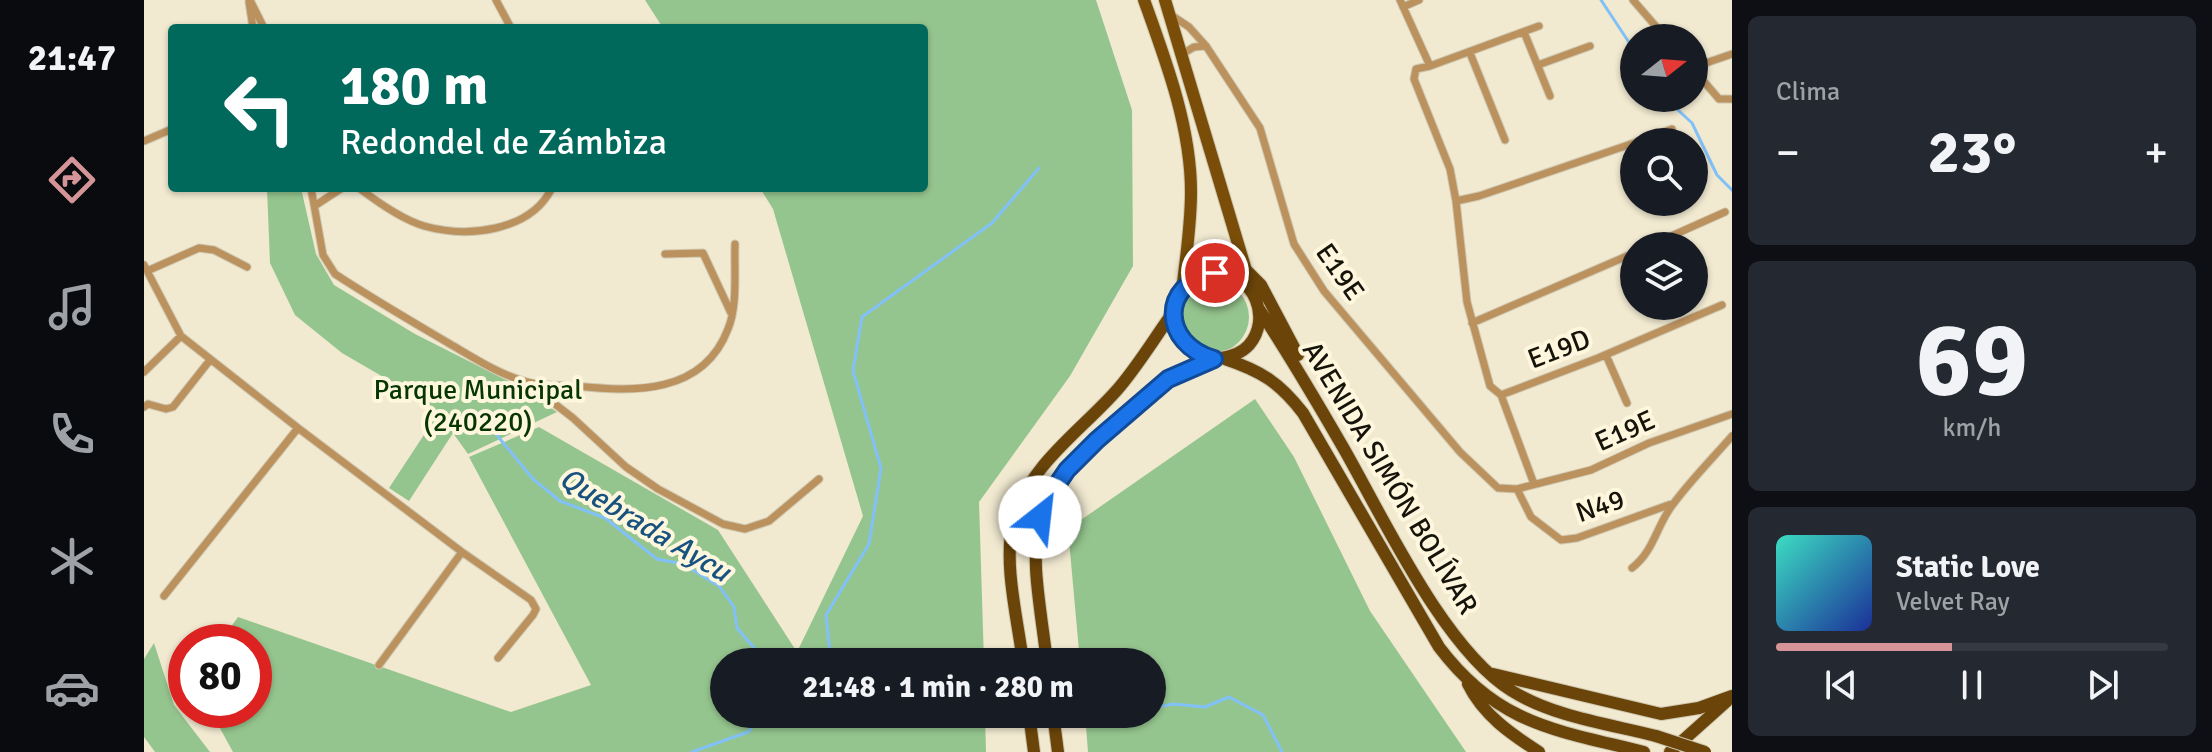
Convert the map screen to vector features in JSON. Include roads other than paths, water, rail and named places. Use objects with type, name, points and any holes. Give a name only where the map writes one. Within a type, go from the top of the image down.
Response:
[{"type":"highway","points":[[1246,270],[1261,285],[1276,318],[1335,422],[1343,447]]},
{"type":"highway","points":[[1021,648],[1010,560],[1012,525],[1021,499],[1037,474],[1060,448],[1119,389],[1174,311],[1182,291],[1202,275],[1215,273],[1240,280],[1250,288],[1259,309],[1259,323],[1248,346],[1237,354],[1168,379],[1067,470],[1048,498],[1040,517],[1034,563],[1045,648]]},
{"type":"highway","name":"AVENIDA SIMÓN BOLÍVAR","points":[[1259,309],[1343,447],[1432,603],[1463,645],[1489,673],[1510,691],[1535,703],[1705,752]]},
{"type":"highway","points":[[1174,311],[1176,329],[1184,344],[1197,355],[1219,359]]},
{"type":"highway","name":"AVENIDA SIMÓN BOLÍVAR","points":[[1219,359],[1251,367],[1271,378],[1288,393],[1303,413],[1439,647],[1465,677],[1493,702],[1518,716],[1567,734],[1643,752]]},
{"type":"highway","points":[[1489,673],[1661,714],[1699,708],[1732,696]]},
{"type":"highway","points":[[1465,677],[1487,713],[1539,752]]},
{"type":"highway","points":[[1670,752],[1732,696]]},
{"type":"highway","points":[[1031,728],[1034,752]]},
{"type":"highway","points":[[1055,728],[1058,752]]},
{"type":"main road","points":[[1144,0],[1184,129],[1189,159],[1189,231],[1182,291]]},
{"type":"main road","points":[[1165,0],[1250,288]]},
{"type":"street","points":[[250,0],[253,24]]},
{"type":"street","points":[[250,0],[262,24]]},
{"type":"street","points":[[496,0],[509,24]]},
{"type":"street","points":[[1419,0],[1402,3],[1430,66]]},
{"type":"street","points":[[1633,0],[1654,24]]},
{"type":"street","name":"E19E","points":[[1170,14],[1189,27],[1206,46],[1260,128],[1289,231],[1303,260],[1344,317],[1460,452],[1498,488],[1517,489],[1591,470],[1649,443],[1732,414]]},
{"type":"street","points":[[1534,484],[1501,395],[1490,386],[1465,290],[1450,169],[1414,79],[1416,69],[1470,53],[1539,26]]},
{"type":"street","points":[[1524,32],[1550,96]]},
{"type":"street","points":[[1182,54],[1194,47],[1206,46]]},
{"type":"street","points":[[1538,65],[1590,46]]},
{"type":"street","points":[[1470,53],[1505,140]]},
{"type":"street","points":[[1708,63],[1732,54]]},
{"type":"street","points":[[1708,85],[1719,99],[1732,99]]},
{"type":"street","points":[[144,141],[168,131]]},
{"type":"street","points":[[1456,201],[1479,196],[1620,147]]},
{"type":"street","points":[[312,192],[323,255],[335,274],[483,363],[527,382],[573,418],[626,467],[658,489],[723,524],[745,529],[769,521],[819,479]]},
{"type":"street","points":[[316,205],[336,192]]},
{"type":"street","points":[[364,192],[423,226],[476,232],[510,225],[529,216],[549,192]]},
{"type":"street","points":[[1680,232],[1725,212]]},
{"type":"street","points":[[527,382],[619,390],[655,388],[681,379],[705,364],[719,348],[729,329],[735,244]]},
{"type":"street","points":[[247,267],[214,250],[199,248],[145,268],[181,336],[462,552],[531,600],[536,609],[533,615],[498,658]]},
{"type":"street","points":[[665,254],[703,253],[732,315]]},
{"type":"street","points":[[1472,323],[1620,259]]},
{"type":"street","name":"E19D","points":[[1501,395],[1606,355],[1722,305]]},
{"type":"street","points":[[144,372],[181,336]]},
{"type":"street","points":[[1606,355],[1627,403]]},
{"type":"street","points":[[144,407],[148,404],[166,409],[173,407],[210,360]]},
{"type":"street","points":[[164,596],[298,428]]},
{"type":"street","points":[[1632,568],[1651,549],[1661,522],[1674,503],[1732,436]]},
{"type":"street","name":"N49","points":[[1517,489],[1531,517],[1561,540],[1577,538],[1674,503]]},
{"type":"street","points":[[379,665],[462,552]]},
{"type":"waterway","points":[[1601,0],[1620,29]]},
{"type":"waterway","points":[[1680,112],[1692,123],[1717,175],[1732,190]]},
{"type":"waterway","points":[[830,648],[826,615],[869,544],[881,468],[853,371],[862,317],[992,223],[1039,168]]},
{"type":"waterway","name":"Quebrada Aycu","points":[[491,428],[533,479],[560,501],[605,518],[657,559],[683,564],[719,586],[734,607],[737,628],[754,648]]},
{"type":"waterway","points":[[1166,705],[1205,707],[1229,697],[1263,715],[1282,752]]},
{"type":"waterway","name":"Quebrada Aycu","points":[[692,752],[748,732],[751,728]]},
{"type":"park label","name":"Parque Municipal (240220)","points":[[478,406]]}]
